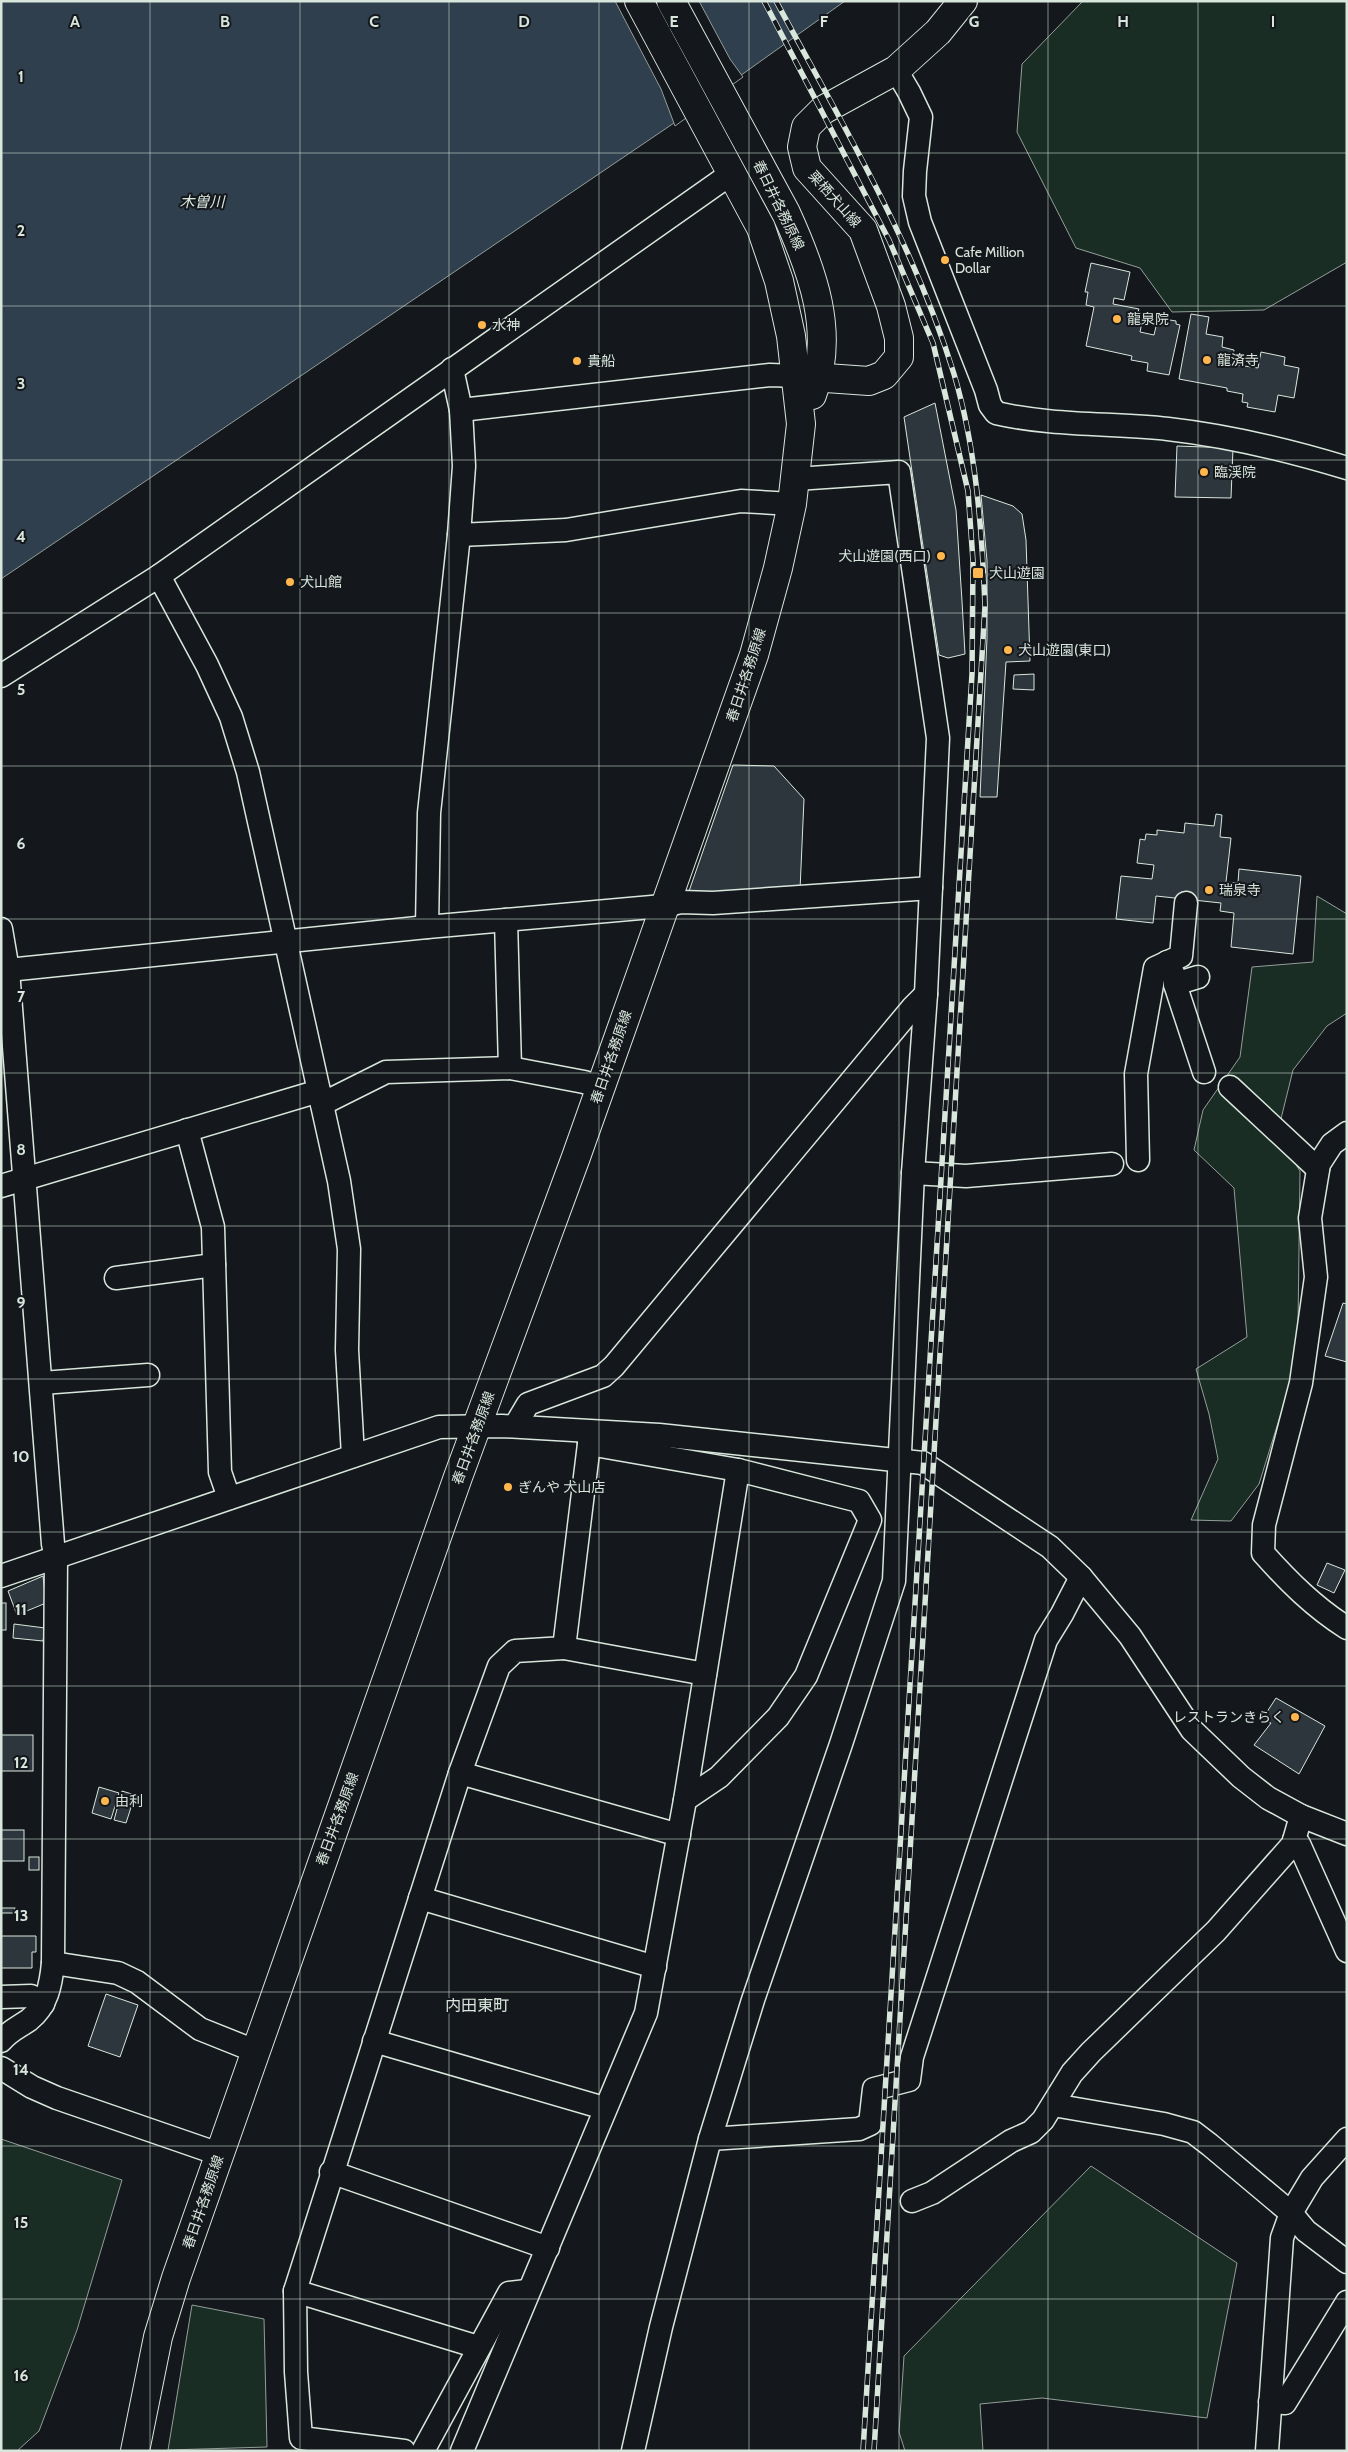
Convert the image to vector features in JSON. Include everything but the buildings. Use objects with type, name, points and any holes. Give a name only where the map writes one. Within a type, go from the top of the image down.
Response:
[{"type":"main road","name":"春日井各務原線","points":[[135,2451],[158,2337],[255,2052],[477,1425],[754,655],[778,568],[794,491],[808,377],[823,334],[813,281],[786,213],[730,137],[639,1]]},
{"type":"main road","name":"栗栖犬山線","points":[[808,377],[861,382],[884,376],[899,357],[899,338],[891,306],[863,230],[807,168],[802,148],[806,127],[823,110],[896,70],[938,32],[963,1]]},
{"type":"main road","name":"春日井各務原線","points":[[672,3],[730,137],[732,173],[760,228],[779,281],[792,336],[808,377]]},
{"type":"street","points":[[896,70],[921,117],[914,196],[920,222],[986,390],[990,405],[996,413],[1011,421],[1167,429],[1228,438],[1267,446],[1347,468]]},
{"type":"street","points":[[1,676],[159,576],[732,173]]},
{"type":"street","points":[[427,927],[429,813],[460,535],[464,466],[461,410],[452,369]]},
{"type":"street","points":[[461,410],[770,375],[808,377]]},
{"type":"street","points":[[460,535],[566,530],[742,501],[899,472],[938,738],[926,994],[913,1173],[894,1581],[842,1744],[752,2000],[710,2139],[661,2327],[633,2451]]},
{"type":"street","points":[[159,576],[207,665],[231,718],[248,772],[321,1097],[339,1181],[349,1249],[347,1350],[353,1456]]},
{"type":"street","points":[[8,970],[427,927],[663,906],[681,902],[713,903],[931,888]]},
{"type":"street","points":[[1138,1160],[1136,1074],[1155,968],[1182,956],[1186,903]]},
{"type":"street","points":[[506,920],[510,1068]]},
{"type":"street","points":[[1,929],[8,970],[26,1178],[53,1544],[56,1557],[53,1963],[50,1989],[43,2004],[31,2018],[7,2034],[1,2041]]},
{"type":"street","points":[[1167,962],[1175,976],[1175,984],[1204,1072]]},
{"type":"street","points":[[1175,984],[1198,977]]},
{"type":"street","points":[[515,1426],[528,1404],[602,1376],[614,1366],[913,1007],[926,994]]},
{"type":"street","points":[[1,1186],[187,1130],[321,1097],[386,1072],[510,1068],[584,1082],[600,1087]]},
{"type":"street","points":[[913,1173],[966,1176],[1150,1159],[1151,1073]]},
{"type":"street","points":[[1230,1087],[1318,1169]]},
{"type":"street","points":[[187,1130],[212,1227],[220,1472],[229,1498]]},
{"type":"street","points":[[1347,1133],[1332,1144],[1318,1169],[1310,1218],[1316,1277],[1301,1383],[1264,1525],[1263,1553],[1292,1585],[1321,1612],[1347,1628]]},
{"type":"street","points":[[116,1278],[214,1265]]},
{"type":"street","points":[[42,1383],[148,1375]]},
{"type":"street","points":[[1,1576],[439,1428],[477,1425],[515,1426],[589,1437],[738,1470],[859,1501],[870,1520],[806,1676],[778,1717],[719,1777],[685,1800]]},
{"type":"street","points":[[589,1437],[660,1435],[923,1463],[1050,1547],[1081,1576],[1130,1636],[1192,1730],[1241,1777],[1268,1798],[1300,1816],[1347,1834]]},
{"type":"street","points":[[564,1648],[589,1437]]},
{"type":"street","points":[[462,2451],[527,2291],[548,2248],[604,2108],[646,2013],[685,1800],[738,1470]]},
{"type":"street","points":[[710,2139],[859,2129],[870,2124],[874,2089],[909,2080],[912,2056],[1046,1640],[1062,1614],[1081,1576]]},
{"type":"street","points":[[404,2451],[301,2438],[296,2372],[295,2291],[331,2172],[460,1772],[499,1666],[515,1652],[564,1648],[705,1674]]},
{"type":"street","points":[[460,1772],[679,1835]]},
{"type":"street","points":[[912,2200],[932,2193],[1010,2141],[1032,2132],[1053,2105],[1072,2073],[1091,2052],[1216,1931],[1294,1840],[1300,1816]]},
{"type":"street","points":[[1294,1840],[1299,1844],[1347,1951]]},
{"type":"street","points":[[420,1898],[655,1968]]},
{"type":"street","points":[[53,1963],[118,1973],[137,1982],[200,2029],[255,2052]]},
{"type":"street","points":[[1,1997],[30,1996],[43,2004]]},
{"type":"street","points":[[374,2041],[604,2108]]},
{"type":"street","points":[[1,2068],[32,2087],[57,2098],[220,2154]]},
{"type":"street","points":[[1053,2105],[1164,2124],[1192,2132],[1210,2144],[1291,2213],[1306,2231],[1347,2262]]},
{"type":"street","points":[[1267,2451],[1282,2238],[1291,2213],[1312,2178],[1347,2139]]},
{"type":"street","points":[[331,2172],[548,2248]]},
{"type":"street","points":[[295,2291],[478,2347]]},
{"type":"street","points":[[423,2451],[509,2293],[527,2291]]},
{"type":"street","points":[[1270,2402],[1285,2403],[1347,2302]]},
{"type":"green space","points":[[1083,1],[1347,1],[1347,262],[1264,310],[1172,312],[1140,268],[1076,248],[1017,132],[1022,64]]},
{"type":"green space","points":[[1317,896],[1347,914],[1347,1013],[1327,1026],[1293,1070],[1277,1135],[1300,1171],[1298,1326],[1291,1381],[1259,1484],[1231,1521],[1191,1520],[1218,1459],[1209,1414],[1196,1369],[1247,1337],[1234,1188],[1194,1150],[1203,1110],[1240,1057],[1252,967],[1313,962]]},
{"type":"green space","points":[[1,2139],[122,2180],[77,2330],[39,2431],[17,2451],[1,2451]]},
{"type":"green space","points":[[1091,2166],[1237,2263],[1207,2418],[1042,2398],[980,2404],[983,2451],[905,2451],[899,2432],[904,2356]]},
{"type":"green space","points":[[192,2305],[264,2319],[267,2447],[168,2450]]},
{"type":"water","name":"木曽川","points":[[1,1],[845,1],[674,123],[1,579]]},
{"type":"pier","points":[[615,1],[699,1],[730,59],[743,77],[675,126],[661,89]]},
{"type":"railway","points":[[764,1],[889,240],[933,343],[968,491],[973,561],[972,674],[863,2451]]},
{"type":"railway","points":[[776,1],[850,137],[897,229],[937,325],[954,374],[968,431],[977,489],[985,606],[874,2451]]},
{"type":"place","name":"Cafe Million Dollar","points":[[945,260]]},
{"type":"place","name":"龍泉院","points":[[1117,319]]},
{"type":"place","name":"水神","points":[[482,325]]},
{"type":"place","name":"龍済寺","points":[[1207,360]]},
{"type":"place","name":"貴船","points":[[577,361]]},
{"type":"place","name":"臨渓院","points":[[1204,472]]},
{"type":"place","name":"犬山遊園(西口)","points":[[941,556]]},
{"type":"place","name":"犬山遊園","points":[[978,573]]},
{"type":"place","name":"犬山館","points":[[290,582]]},
{"type":"place","name":"犬山遊園(東口)","points":[[1008,650]]},
{"type":"place","name":"瑞泉寺","points":[[1209,890]]},
{"type":"place","name":"ぎんや 犬山店","points":[[508,1487]]},
{"type":"place","name":"レストランきらく","points":[[1295,1717]]},
{"type":"place","name":"由利","points":[[105,1801]]},
{"type":"district","name":"内田東町","points":[[477,2005]]}]
